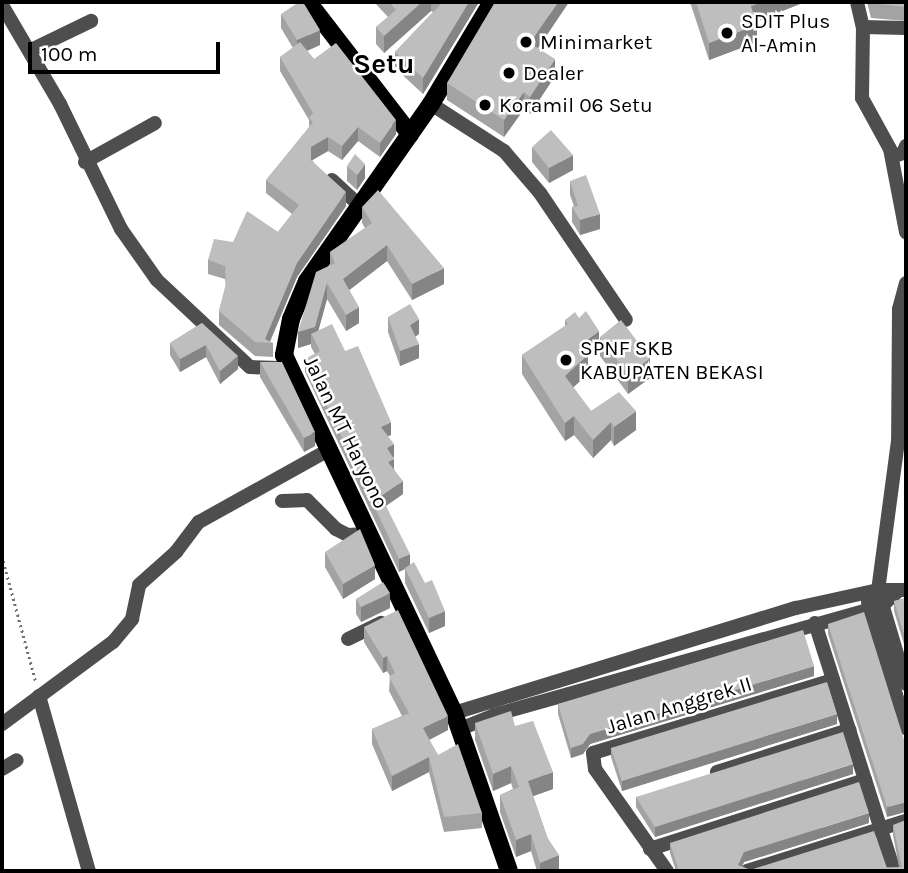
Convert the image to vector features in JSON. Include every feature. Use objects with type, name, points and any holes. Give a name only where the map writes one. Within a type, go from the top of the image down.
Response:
[{"type":"main road","points":[[308,2],[410,134]]},
{"type":"main road","name":"Jalan MT Haryono","points":[[492,2],[431,104],[307,281],[285,343],[286,367],[330,449],[457,721],[509,871]]},
{"type":"street","points":[[858,2],[863,27],[862,99],[892,157],[906,232]]},
{"type":"street","points":[[2,5],[31,50],[121,229],[157,280],[250,368],[286,367]]},
{"type":"street","points":[[31,50],[91,21]]},
{"type":"street","points":[[863,27],[906,28]]},
{"type":"street","points":[[431,104],[510,159],[540,192],[626,320]]},
{"type":"street","points":[[85,162],[155,123]]},
{"type":"street","points":[[892,157],[903,153],[906,146]]},
{"type":"street","points":[[318,167],[359,205]]},
{"type":"street","points":[[906,283],[899,309],[902,441],[872,591],[906,728]]},
{"type":"street","points":[[2,724],[123,632],[132,619],[139,585],[176,552],[199,522],[330,449]]},
{"type":"street","points":[[282,501],[307,500],[336,529],[348,535],[370,534]]},
{"type":"street","points":[[457,721],[796,608],[872,591],[901,591]]},
{"type":"street","points":[[457,721],[494,715],[876,608],[901,591]]},
{"type":"street","points":[[876,608],[906,684]]},
{"type":"street","points":[[348,639],[407,610]]},
{"type":"street","points":[[815,623],[894,871]]},
{"type":"street","name":"Jalan Anggrek II","points":[[667,871],[650,849],[627,800],[595,769],[593,753],[833,680]]},
{"type":"street","points":[[39,696],[89,871]]},
{"type":"street","points":[[697,778],[849,730]]},
{"type":"street","points":[[2,769],[17,760]]},
{"type":"street","points":[[650,849],[865,780]]},
{"type":"street","points":[[747,871],[906,821]]},
{"type":"path","points":[[2,556],[39,696]]},
{"type":"building","points":[[303,2],[320,30],[297,40],[281,14]]},
{"type":"building","points":[[389,2],[422,2],[384,36],[376,27],[396,10]]},
{"type":"building","points":[[439,2],[469,2],[423,78],[395,52],[441,4]]},
{"type":"building","points":[[495,2],[558,2],[530,43],[555,59],[530,97],[524,92],[504,120],[447,83]]},
{"type":"building","points":[[696,2],[763,2],[751,6],[757,25],[709,43]]},
{"type":"building","points":[[906,2],[906,7],[871,3]]},
{"type":"building","points":[[300,42],[314,59],[336,43],[396,120],[380,143],[358,127],[342,146],[328,137],[311,147],[311,160],[346,192],[297,263],[265,339],[273,343],[255,342],[219,311],[226,283],[225,266],[208,260],[214,239],[233,242],[247,211],[278,232],[299,205],[266,180],[313,122],[309,118],[313,113],[280,57]]},
{"type":"building","points":[[551,130],[573,155],[549,168],[532,147]]},
{"type":"building","points":[[355,154],[365,164],[357,175],[347,166]]},
{"type":"building","points":[[586,175],[600,214],[580,220],[572,207],[578,206],[570,181]]},
{"type":"building","points":[[378,190],[444,268],[412,284],[387,245],[343,279],[359,307],[346,315],[327,283],[315,327],[298,332],[316,272],[335,263],[330,252],[372,223],[362,207]]},
{"type":"building","points":[[410,304],[419,319],[410,325],[419,344],[400,351],[388,317]]},
{"type":"building","points":[[586,311],[599,331],[580,345],[588,355],[565,376],[591,411],[619,392],[636,411],[614,427],[611,422],[593,440],[574,416],[565,423],[522,355],[568,324],[565,320],[575,312],[579,318]]},
{"type":"building","points":[[621,320],[650,358],[628,375],[600,337]]},
{"type":"building","points":[[202,323],[238,356],[220,371],[206,345],[180,359],[170,343]]},
{"type":"building","points":[[332,324],[345,351],[358,346],[391,422],[381,427],[394,444],[387,448],[394,459],[388,462],[403,481],[381,496],[410,554],[399,559],[305,359],[320,351],[311,334]]},
{"type":"building","points":[[260,362],[282,362],[315,432],[304,438]]},
{"type":"building","points":[[360,529],[375,565],[343,584],[325,552]]},
{"type":"building","points":[[414,562],[425,583],[432,580],[445,611],[429,618],[405,568]]},
{"type":"building","points":[[383,582],[390,593],[361,607],[356,599]]},
{"type":"building","points":[[906,598],[906,641],[894,601]]},
{"type":"building","points":[[398,610],[448,716],[423,728],[438,755],[458,744],[482,813],[444,817],[429,757],[392,776],[372,729],[409,713],[389,677],[395,673],[387,656],[383,658],[364,627]]},
{"type":"building","points":[[864,612],[906,746],[906,802],[887,807],[828,624]]},
{"type":"building","points":[[803,630],[814,666],[590,734],[583,744],[571,748],[558,704]]},
{"type":"building","points":[[827,682],[837,714],[622,781],[611,748]]},
{"type":"building","points":[[511,711],[515,726],[533,721],[553,772],[528,781],[547,837],[559,855],[540,863],[531,834],[516,840],[500,795],[519,787],[511,766],[493,774],[475,723]]},
{"type":"building","points":[[843,732],[853,764],[655,827],[636,797]]},
{"type":"building","points":[[859,782],[869,813],[744,852],[738,865],[750,870],[874,831],[887,868],[902,867],[893,825],[906,820],[906,871],[679,871],[670,843]]},
{"type":"place","name":"SDIT Plus Al-Amin","points":[[727,33]]},
{"type":"place","name":"Minimarket","points":[[526,42]]},
{"type":"place","name":"Dealer","points":[[509,73]]},
{"type":"place","name":"Koramil 06 Setu","points":[[485,105]]},
{"type":"place","name":"SPNF SKB KABUPATEN BEKASI","points":[[566,360]]},
{"type":"district","name":"Setu","points":[[384,64]]}]
